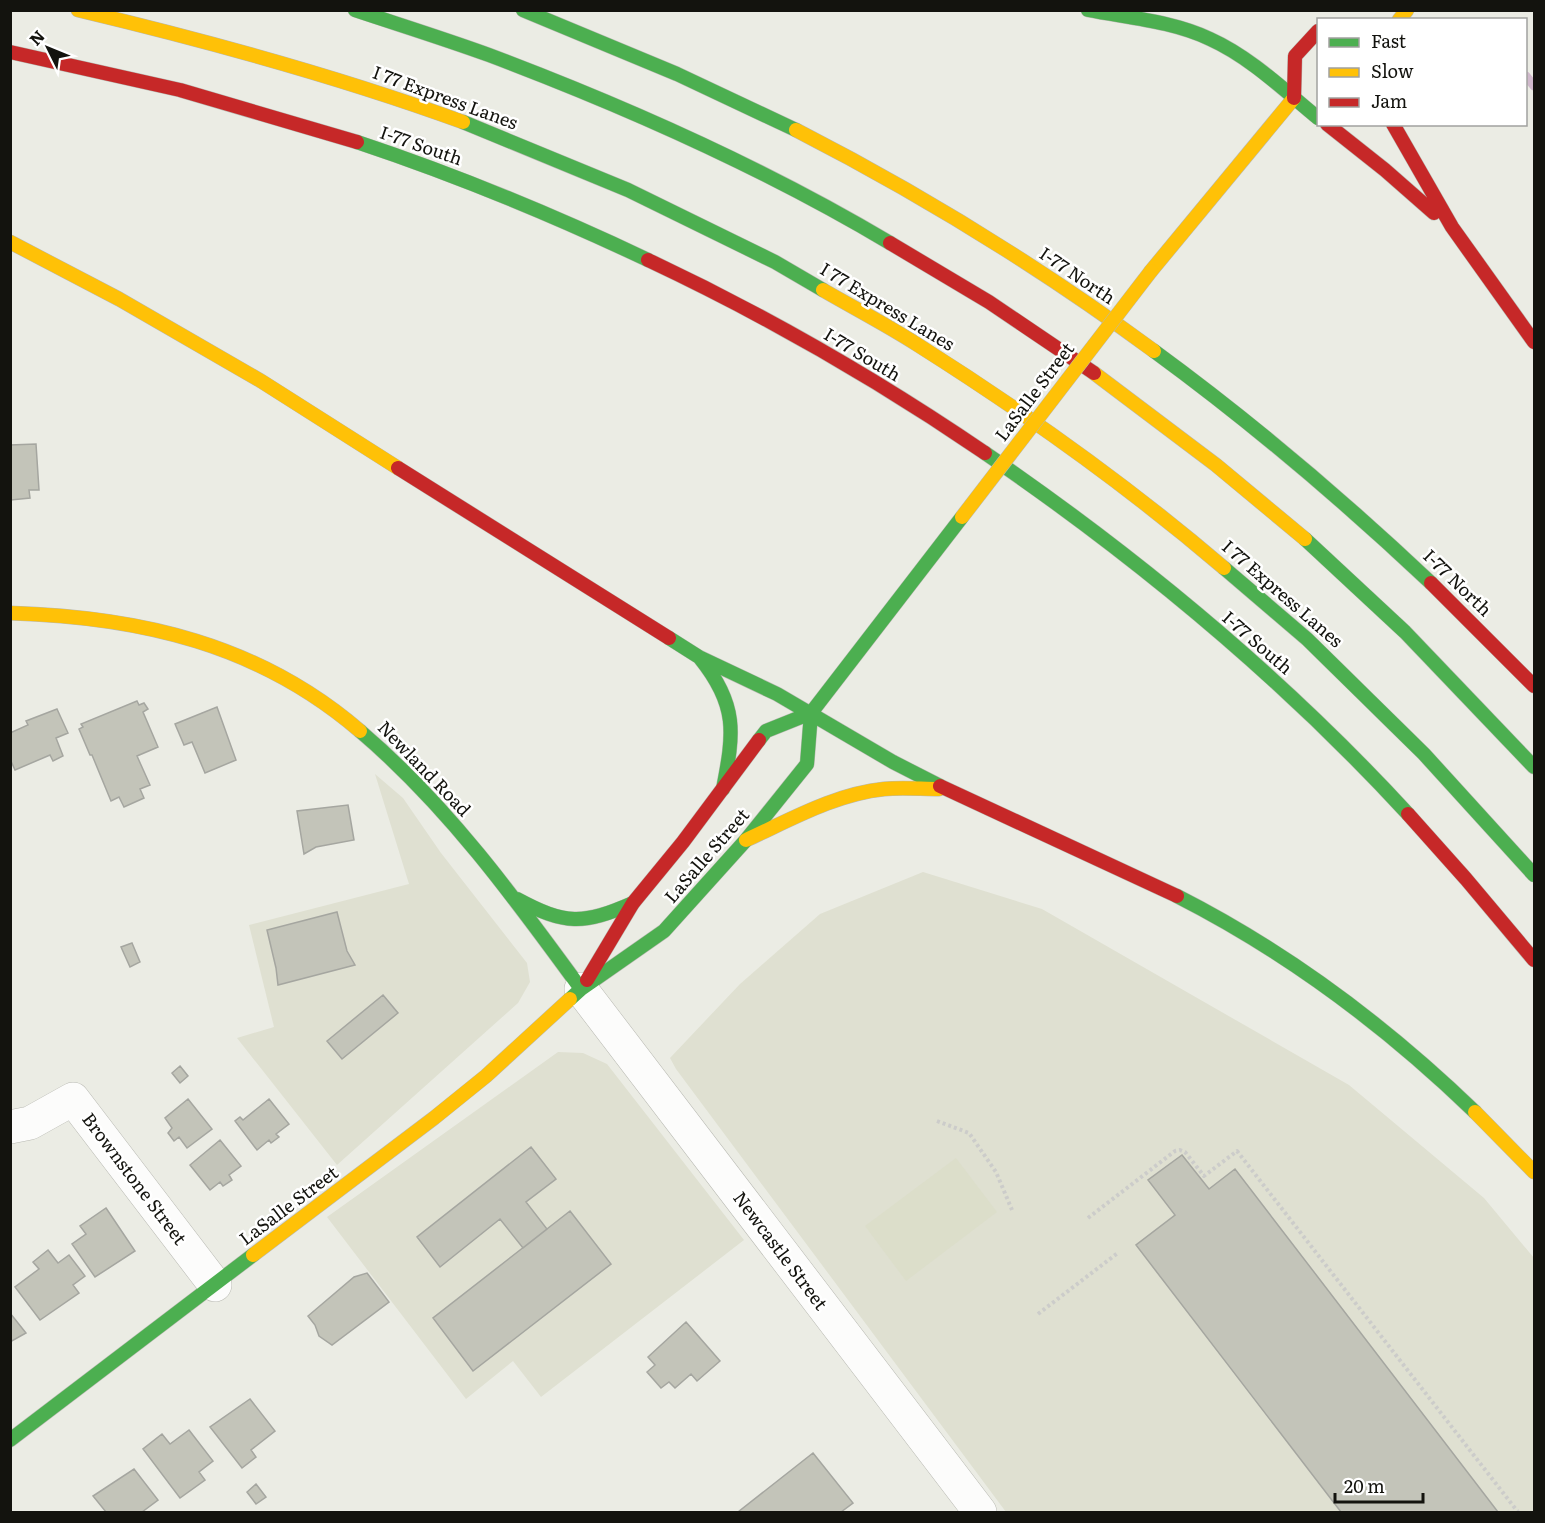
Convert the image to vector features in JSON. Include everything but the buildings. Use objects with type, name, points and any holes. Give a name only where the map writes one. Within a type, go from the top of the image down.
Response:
[{"type":"main road","name":"I 77 Express Lanes","points":[[78,10],[267,57],[476,127],[549,156],[691,220],[775,263],[881,323],[1045,429],[1138,497],[1217,560],[1298,629],[1386,713],[1496,830],[1534,875]]},
{"type":"main road","points":[[355,10],[501,60],[577,90],[691,140],[869,231],[1006,315],[1077,362],[1201,454],[1313,546],[1436,663],[1534,767]]},
{"type":"main road","name":"I-77 North","points":[[523,10],[671,72],[824,145],[896,184],[1036,269],[1169,361],[1298,463],[1416,568],[1534,686]]},
{"type":"main road","points":[[1088,10],[1173,27],[1209,39],[1242,58],[1317,117]]},
{"type":"main road","points":[[1294,98],[1295,56],[1317,32]]},
{"type":"main road","name":"I-77 South","points":[[10,52],[111,73],[252,110],[457,177],[597,235],[667,268],[740,305],[872,381],[956,434],[1062,507],[1238,648],[1333,736],[1402,807],[1534,960]]},
{"type":"main road","points":[[1294,98],[1310,96]]},
{"type":"main road","name":"LaSalle Street","points":[[581,989],[633,903],[683,842],[766,731],[811,713],[1151,271],[1294,98]]},
{"type":"main road","points":[[1330,126],[1385,170],[1422,205],[1452,227]]},
{"type":"main road","points":[[1394,126],[1452,227],[1534,342]]},
{"type":"main road","points":[[10,242],[140,310],[261,381],[699,657],[721,669],[759,684],[880,755],[947,790],[1169,893],[1252,939],[1376,1024],[1490,1125],[1534,1172]]},
{"type":"main road","name":"Newland Road","points":[[10,612],[110,621],[158,630],[242,657],[280,675],[317,698],[359,728],[396,761],[434,801],[511,896],[581,989]]},
{"type":"main road","points":[[699,657],[719,683],[729,708],[731,750],[723,789]]},
{"type":"main road","name":"LaSalle Street","points":[[10,1440],[452,1104],[534,1034],[581,989],[664,931],[746,840],[807,764],[811,713]]},
{"type":"main road","points":[[746,840],[834,801],[864,792],[904,788],[947,790]]},
{"type":"main road","points":[[511,896],[538,912],[572,921],[597,918],[633,903]]},
{"type":"street","name":"Newcastle Street","points":[[581,989],[980,1512]]},
{"type":"street","name":"Brownstone Street","points":[[10,1127],[30,1123],[73,1099],[215,1285]]},
{"type":"path","points":[[937,1121],[969,1133],[996,1172],[1012,1210]]},
{"type":"path","points":[[1088,1218],[1175,1152],[1180,1150],[1185,1152],[1204,1176],[1237,1151],[1518,1512]]},
{"type":"path","points":[[1038,1314],[1119,1252]]},
{"type":"shaded area","points":[[375,774],[403,798],[441,853],[527,963],[530,982],[518,1003],[337,1165],[237,1038],[274,1027],[249,925],[409,884]]},
{"type":"shaded area","points":[[923,872],[1042,909],[1349,1085],[1484,1198],[1534,1258],[1534,1512],[1006,1512],[670,1058],[740,984],[820,914]]},
{"type":"shaded area","points":[[558,1052],[583,1053],[607,1064],[744,1240],[541,1397],[513,1361],[466,1399],[327,1217]]},
{"type":"green space","points":[[956,1158],[997,1212],[906,1281],[865,1226]]},
{"type":"waterway","points":[[1527,77],[1534,86]]},
{"type":"traffic: fast","points":[[355,10],[489,55],[694,140],[794,189],[890,243]]},
{"type":"traffic: fast","points":[[523,10],[677,74],[796,130]]},
{"type":"traffic: fast","points":[[1088,10],[1166,24],[1196,33],[1225,46],[1279,85],[1317,117]]},
{"type":"traffic: fast","points":[[463,122],[628,190],[775,262],[823,290]]},
{"type":"traffic: fast","points":[[357,142],[504,196],[648,260]]},
{"type":"traffic: fast","points":[[1154,351],[1296,462],[1431,583]]},
{"type":"traffic: fast","points":[[985,453],[1098,534],[1207,622],[1310,715],[1408,814]]},
{"type":"traffic: fast","points":[[759,740],[766,731],[811,713],[962,517]]},
{"type":"traffic: fast","points":[[1305,539],[1405,632],[1534,767]]},
{"type":"traffic: fast","points":[[1224,568],[1307,639],[1424,754],[1534,875]]},
{"type":"traffic: fast","points":[[669,638],[699,657],[777,694],[893,762],[940,786]]},
{"type":"traffic: fast","points":[[700,658],[721,690],[730,720],[731,735],[723,789]]},
{"type":"traffic: fast","points":[[570,999],[664,931],[746,840],[807,764],[811,713]]},
{"type":"traffic: fast","points":[[360,731],[422,790],[478,853],[581,989]]},
{"type":"traffic: fast","points":[[1177,896],[1257,941],[1334,993],[1406,1050],[1475,1112]]},
{"type":"traffic: fast","points":[[517,899],[548,914],[574,919],[601,915],[633,903]]},
{"type":"traffic: fast","points":[[10,1440],[253,1255]]},
{"type":"traffic: slow","points":[[78,10],[272,60],[368,89],[463,122]]},
{"type":"traffic: slow","points":[[1401,18],[1407,10]]},
{"type":"traffic: slow","points":[[1151,271],[1294,98]]},
{"type":"traffic: slow","points":[[796,130],[843,154],[979,233],[1068,290],[1154,351]]},
{"type":"traffic: slow","points":[[10,242],[119,299],[261,381],[398,468]]},
{"type":"traffic: slow","points":[[962,517],[1151,271]]},
{"type":"traffic: slow","points":[[823,290],[958,370],[1036,423],[1151,508],[1224,568]]},
{"type":"traffic: slow","points":[[1094,373],[1216,465],[1305,539]]},
{"type":"traffic: slow","points":[[10,613],[105,621],[151,629],[196,641],[239,656],[281,676],[321,701],[360,731]]},
{"type":"traffic: slow","points":[[746,840],[813,809],[848,796],[891,788],[939,789]]},
{"type":"traffic: slow","points":[[253,1255],[434,1118],[486,1076],[570,999]]},
{"type":"traffic: slow","points":[[1475,1112],[1534,1172]]},
{"type":"traffic: jam","points":[[1294,98],[1295,56],[1317,32]]},
{"type":"traffic: jam","points":[[10,52],[180,90],[357,142]]},
{"type":"traffic: jam","points":[[1330,126],[1434,213]]},
{"type":"traffic: jam","points":[[1394,126],[1452,227],[1534,342]]},
{"type":"traffic: jam","points":[[890,243],[989,302],[1094,373]]},
{"type":"traffic: jam","points":[[648,260],[735,303],[862,374],[985,453]]},
{"type":"traffic: jam","points":[[398,468],[669,638]]},
{"type":"traffic: jam","points":[[1431,583],[1534,686]]},
{"type":"traffic: jam","points":[[587,980],[633,903],[683,842],[759,740]]},
{"type":"traffic: jam","points":[[940,786],[1177,896]]},
{"type":"traffic: jam","points":[[1408,814],[1534,960]]}]
